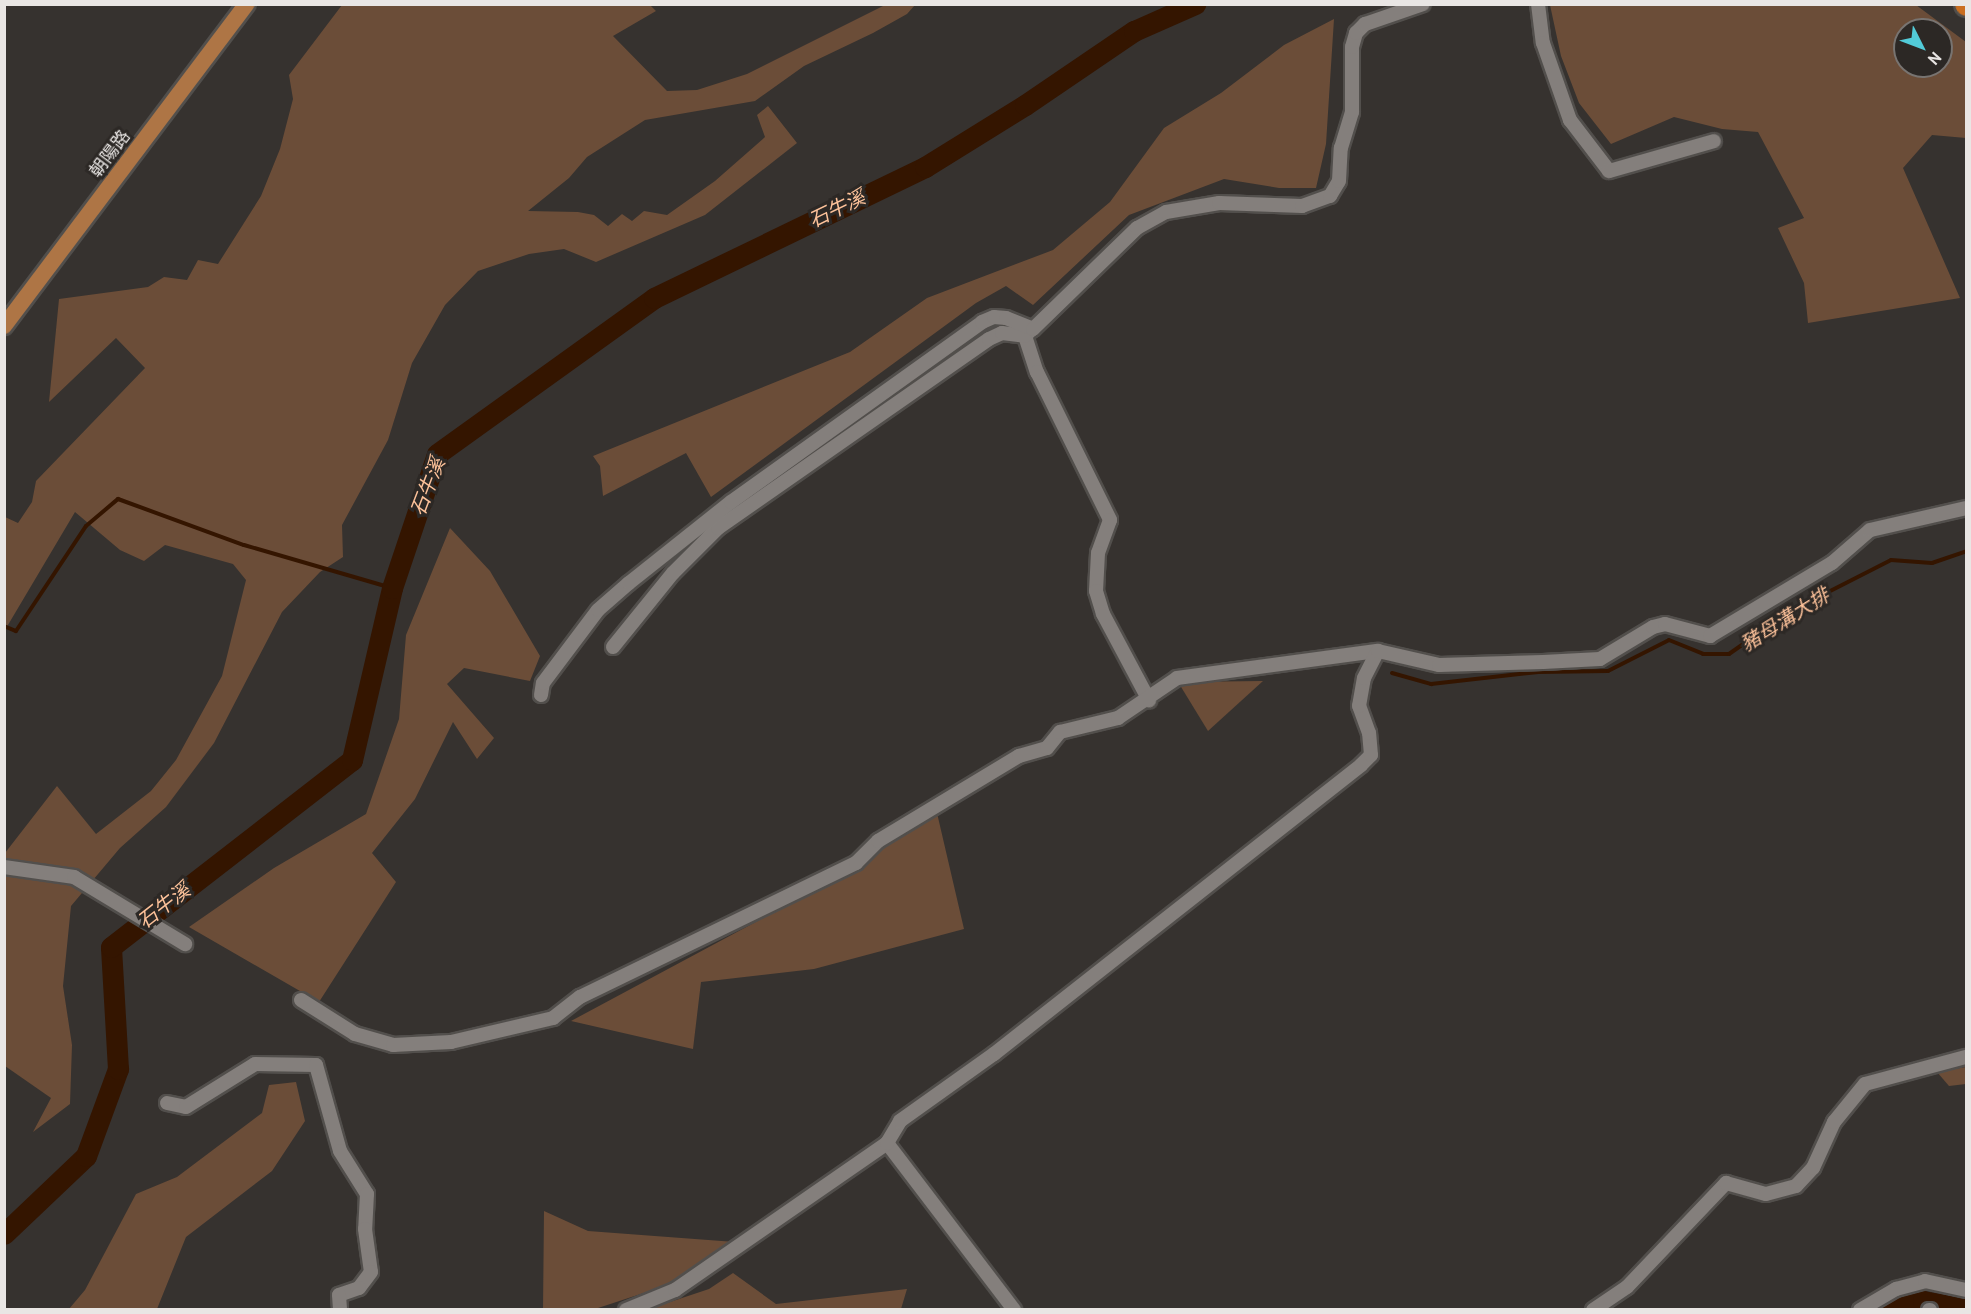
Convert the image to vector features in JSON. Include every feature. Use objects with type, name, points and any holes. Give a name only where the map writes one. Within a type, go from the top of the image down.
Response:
[{"type":"main road","name":"朝陽路","points":[[4,326],[247,4]]},
{"type":"street","points":[[613,647],[673,573],[718,528],[988,339],[1002,333],[1029,332],[1152,218],[1219,203],[1302,206],[1330,196],[1339,182],[1341,148],[1352,112],[1352,46],[1356,33],[1365,24],[1423,4]]},
{"type":"street","points":[[1538,4],[1543,42],[1570,120],[1609,171],[1714,141]]},
{"type":"street","points":[[541,695],[543,683],[598,610],[731,502],[982,322],[993,317],[1006,318],[1029,332],[1037,372],[1106,505],[1110,520],[1098,553],[1096,591],[1103,614],[1149,700]]},
{"type":"street","points":[[301,1000],[355,1034],[393,1045],[451,1042],[553,1018],[580,997],[856,863],[878,841],[1019,756],[1047,748],[1060,732],[1118,717],[1149,700],[1177,678],[1378,651],[1438,665],[1600,658],[1653,627],[1665,624],[1710,636],[1832,563],[1870,530],[1966,508]]},
{"type":"street","points":[[626,1310],[675,1290],[887,1143],[900,1121],[994,1054],[1361,765],[1371,755],[1369,733],[1359,706],[1364,678],[1378,651]]},
{"type":"street","points":[[4,867],[74,877],[185,944]]},
{"type":"street","points":[[1593,1310],[1628,1287],[1726,1183],[1766,1194],[1796,1186],[1813,1168],[1834,1122],[1865,1084],[1966,1057]]},
{"type":"street","points":[[166,1103],[186,1107],[255,1064],[316,1065],[340,1151],[367,1194],[365,1229],[371,1272],[359,1288],[339,1295],[340,1310]]},
{"type":"street","points":[[887,1143],[1014,1310]]},
{"type":"street","points":[[1860,1310],[1896,1289],[1925,1281],[1966,1290]]},
{"type":"shaded area","points":[[342,5],[650,5],[656,11],[613,36],[667,91],[697,90],[747,74],[885,5],[915,5],[907,14],[873,33],[804,66],[755,101],[645,120],[587,157],[569,178],[528,211],[578,212],[594,215],[608,226],[622,214],[632,221],[644,211],[667,215],[715,181],[765,137],[757,115],[768,106],[797,143],[705,215],[596,262],[564,249],[529,254],[478,271],[445,305],[412,363],[388,440],[342,525],[343,557],[320,572],[282,612],[214,743],[166,807],[120,848],[71,906],[63,986],[72,1045],[70,1104],[33,1132],[51,1098],[5,1066],[5,853],[57,786],[96,834],[151,791],[176,760],[222,676],[246,580],[233,564],[165,545],[144,561],[120,550],[75,512],[5,630],[5,517],[18,523],[32,502],[36,481],[145,368],[116,338],[49,402],[59,299],[148,287],[164,277],[187,280],[198,260],[218,264],[261,196],[280,149],[293,99],[289,75]]},
{"type":"shaded area","points":[[1550,5],[1916,5],[1934,18],[1893,18],[1893,78],[1953,78],[1953,32],[1966,42],[1966,138],[1932,135],[1903,168],[1960,298],[1808,323],[1804,283],[1778,228],[1804,218],[1758,132],[1722,129],[1674,117],[1611,144],[1579,103],[1561,56]]},
{"type":"shaded area","points":[[1334,19],[1326,144],[1316,188],[1279,188],[1224,179],[1129,215],[1033,305],[1006,286],[976,303],[711,497],[686,453],[603,496],[600,466],[593,456],[850,352],[927,298],[1053,250],[1110,202],[1164,128],[1221,93],[1284,45]]},
{"type":"shaded area","points":[[450,528],[490,571],[540,656],[530,681],[464,668],[447,684],[494,738],[477,759],[453,722],[415,799],[372,853],[396,882],[319,1002],[189,927],[274,868],[366,814],[399,719],[406,635]]},
{"type":"shaded area","points":[[1263,681],[1208,731],[1178,682]]},
{"type":"shaded area","points":[[937,813],[964,929],[814,969],[701,982],[693,1049],[571,1021],[864,864],[885,842]]},
{"type":"shaded area","points":[[1966,1067],[1966,1084],[1949,1086],[1937,1072]]},
{"type":"shaded area","points":[[296,1082],[305,1121],[272,1171],[186,1237],[157,1309],[69,1309],[85,1290],[136,1194],[177,1177],[262,1113],[269,1085]]},
{"type":"shaded area","points":[[544,1211],[588,1231],[735,1242],[662,1287],[595,1309],[543,1310]]},
{"type":"shaded area","points":[[733,1273],[776,1304],[907,1289],[901,1309],[649,1309],[709,1289]]},
{"type":"waterway","name":"石牛溪","points":[[4,1234],[86,1156],[118,1069],[111,947],[352,760],[392,588],[437,454],[654,298],[925,167],[1025,105],[1134,31],[1195,4]]},
{"type":"waterway","points":[[4,626],[16,631],[86,526],[118,499],[244,545],[392,588]]},
{"type":"waterway","name":"豬母溝大排","points":[[1392,673],[1431,684],[1538,672],[1608,671],[1669,640],[1703,654],[1729,654],[1789,612],[1891,560],[1932,563],[1966,551]]},
{"type":"waterway","points":[[1890,1310],[1923,1301],[1966,1309]]}]
